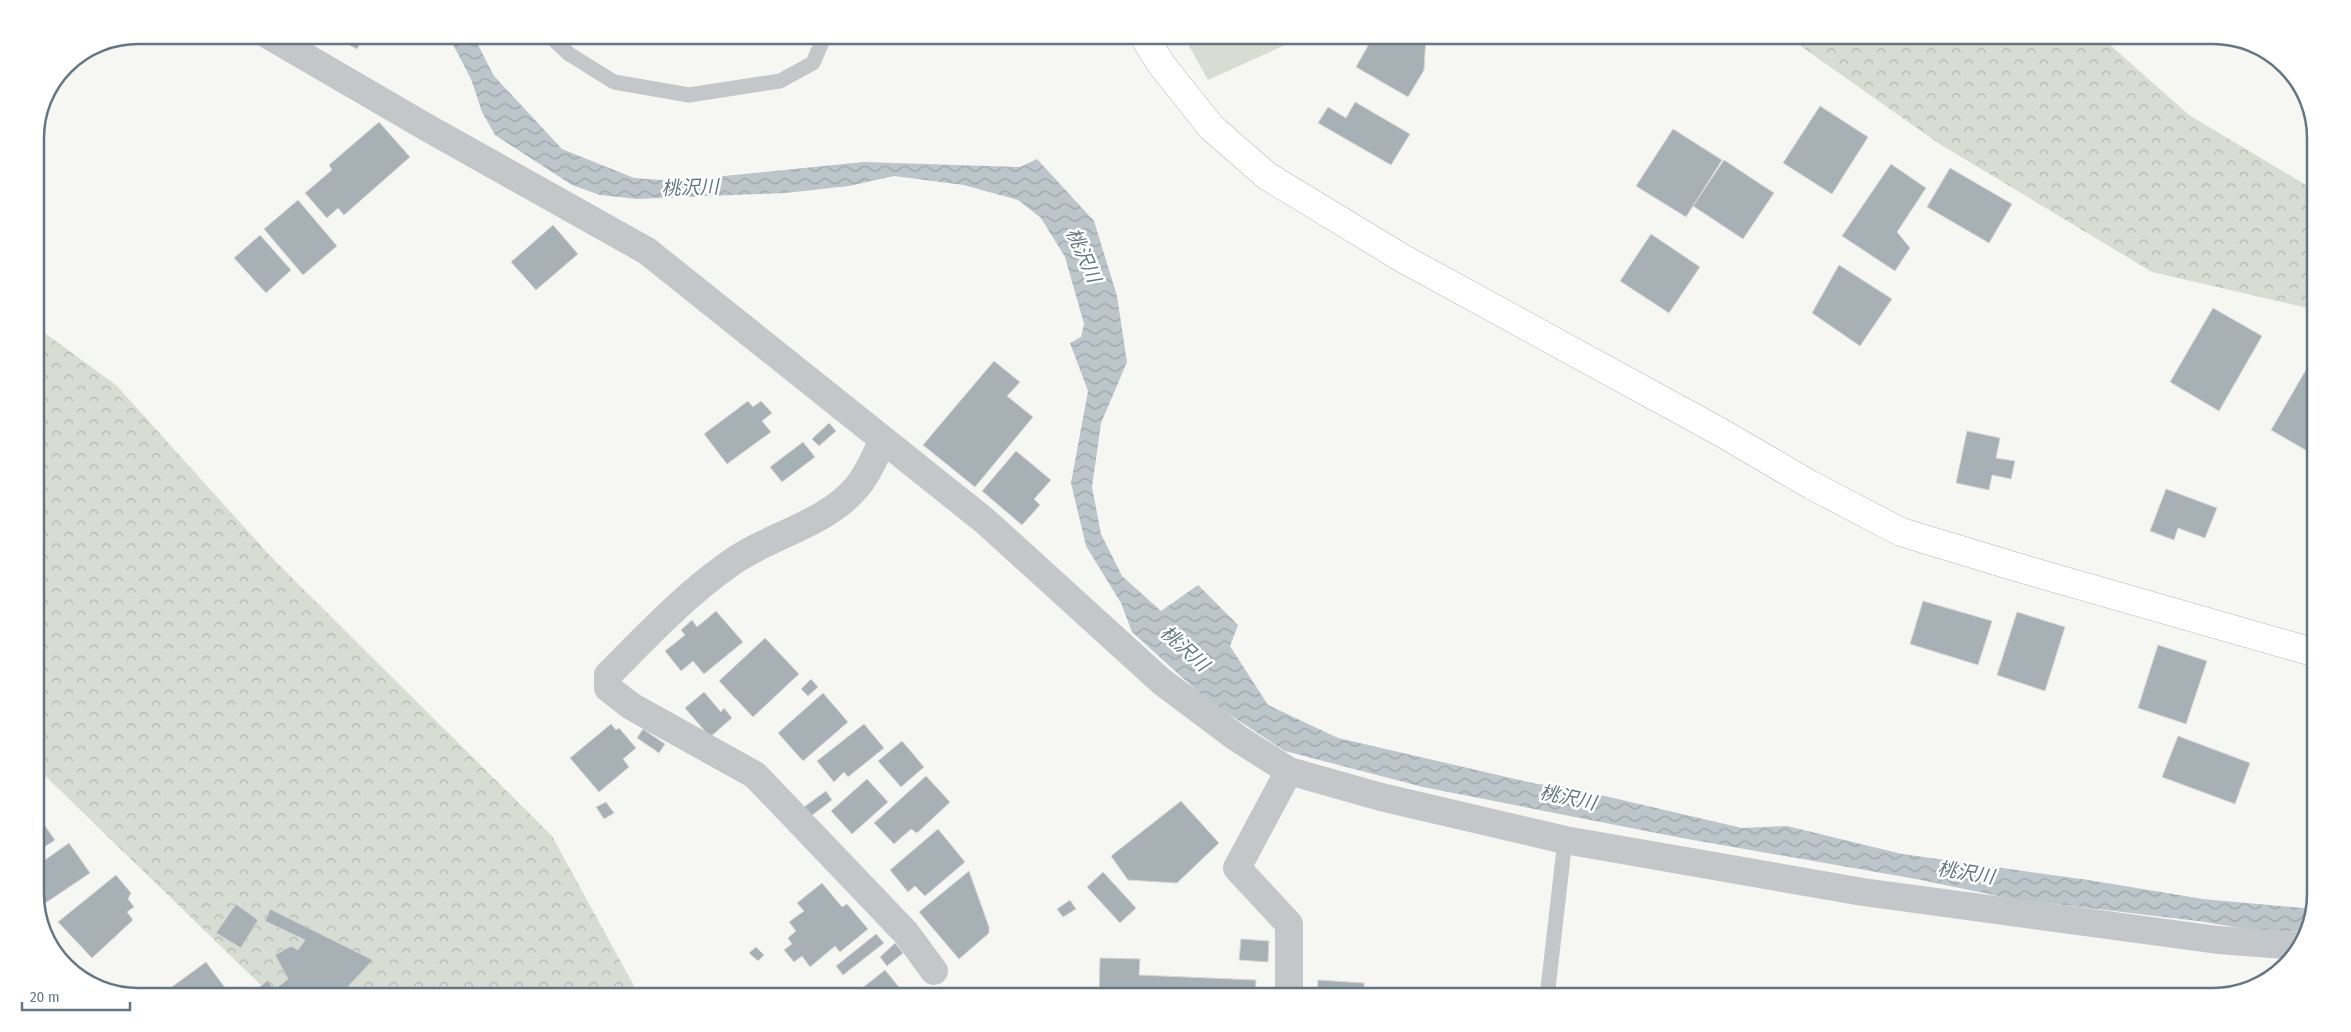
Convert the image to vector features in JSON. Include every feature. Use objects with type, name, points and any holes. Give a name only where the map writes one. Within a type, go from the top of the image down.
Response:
[{"type":"street","points":[[283,44],[426,127],[647,251],[984,521],[1161,681],[1237,738],[1289,771],[1381,797],[1565,840],[1863,892],[2218,940],[2292,946]]},
{"type":"street","points":[[1149,44],[1161,64],[1211,127],[1267,176],[1402,258],[1722,433],[1811,485],[1901,532],[2307,650]]},
{"type":"street","points":[[882,440],[870,468],[857,487],[830,510],[728,564],[663,621],[608,675],[608,688],[631,706],[755,775],[906,933],[934,971]]},
{"type":"street","points":[[1289,771],[1237,868],[1289,924],[1289,988]]},
{"type":"lane","points":[[558,44],[569,54],[614,82],[689,95],[780,81],[813,63],[821,44]]},
{"type":"lane","points":[[1548,988],[1565,840]]},
{"type":"green space","points":[[1188,44],[1287,44],[1208,80]]},
{"type":"green space","points":[[1798,44],[2109,44],[2189,115],[2307,186],[2307,308],[2152,272],[1938,143]]},
{"type":"green space","points":[[44,333],[116,385],[272,558],[552,836],[635,988],[264,988],[44,775]]},
{"type":"water","name":"桃沢川","points":[[453,44],[478,44],[494,76],[562,149],[634,178],[674,181],[864,162],[1020,167],[1037,159],[1094,221],[1117,296],[1127,362],[1101,423],[1092,487],[1101,534],[1122,576],[1161,611],[1198,585],[1238,625],[1230,646],[1268,705],[1338,738],[1537,784],[1562,786],[1742,828],[1787,826],[1902,854],[2088,880],[2203,899],[2306,908],[2299,932],[2253,930],[2198,921],[2013,899],[1916,879],[1682,838],[1423,787],[1285,751],[1206,699],[1132,632],[1121,603],[1086,546],[1071,483],[1088,391],[1070,343],[1081,337],[1084,324],[1065,257],[1041,218],[1018,200],[964,185],[894,176],[849,186],[785,193],[637,199],[600,195],[572,185],[495,135],[482,112],[471,79]]},
{"type":"building","points":[[347,44],[360,44],[357,49]]},
{"type":"building","points":[[1369,44],[1425,44],[1424,70],[1408,97],[1356,67]]},
{"type":"building","points":[[1355,102],[1410,134],[1391,165],[1318,123],[1328,107],[1346,118]]},
{"type":"building","points":[[1820,106],[1868,137],[1832,194],[1783,163]]},
{"type":"building","points":[[379,122],[410,157],[344,215],[338,208],[327,218],[305,193],[332,170],[329,165]]},
{"type":"building","points":[[1673,129],[1722,160],[1686,217],[1636,186]]},
{"type":"building","points":[[1724,160],[1774,193],[1743,239],[1693,206]]},
{"type":"building","points":[[1891,164],[1926,188],[1897,232],[1910,248],[1895,271],[1842,236]]},
{"type":"building","points":[[1950,168],[2012,204],[1989,243],[1927,207]]},
{"type":"building","points":[[298,200],[337,246],[303,275],[264,229]]},
{"type":"building","points":[[553,225],[578,254],[536,290],[511,262]]},
{"type":"building","points":[[1651,234],[1700,267],[1669,313],[1620,281]]},
{"type":"building","points":[[260,235],[291,270],[266,293],[234,258]]},
{"type":"building","points":[[1839,265],[1892,299],[1860,346],[1812,313]]},
{"type":"building","points":[[2213,308],[2262,336],[2219,411],[2170,382]]},
{"type":"building","points":[[994,361],[1020,382],[1007,396],[1033,417],[975,487],[923,445]]},
{"type":"building","points":[[2307,368],[2307,451],[2271,430]]},
{"type":"building","points":[[748,401],[753,407],[761,401],[772,413],[762,421],[771,432],[727,464],[704,434]]},
{"type":"building","points":[[829,423],[836,431],[819,446],[812,439]]},
{"type":"building","points":[[1967,431],[2000,438],[1996,458],[2015,461],[2011,479],[1992,475],[1989,490],[1956,483]]},
{"type":"building","points":[[803,442],[815,457],[782,482],[770,467]]},
{"type":"building","points":[[1016,451],[1051,480],[1034,499],[1040,505],[1022,525],[982,491]]},
{"type":"building","points":[[2166,489],[2217,508],[2205,538],[2178,528],[2174,540],[2150,531]]},
{"type":"building","points":[[1923,601],[1992,621],[1978,665],[1910,644]]},
{"type":"building","points":[[716,611],[743,642],[704,674],[693,661],[681,671],[665,651],[685,635],[681,630],[692,620],[697,627]]},
{"type":"building","points":[[2017,612],[2065,627],[2045,691],[1997,675]]},
{"type":"building","points":[[765,638],[799,674],[753,717],[719,681]]},
{"type":"building","points":[[2158,645],[2207,661],[2186,724],[2138,708]]},
{"type":"building","points":[[811,679],[818,687],[808,696],[801,689]]},
{"type":"building","points":[[704,692],[721,712],[724,708],[732,718],[710,737],[685,708]]},
{"type":"building","points":[[823,693],[848,722],[803,761],[778,733]]},
{"type":"building","points":[[611,724],[616,730],[619,728],[636,748],[623,759],[629,767],[599,792],[570,758]]},
{"type":"building","points":[[864,724],[884,748],[848,777],[844,772],[834,782],[817,761]]},
{"type":"building","points":[[643,729],[665,744],[659,753],[637,738]]},
{"type":"building","points":[[2178,736],[2250,763],[2235,804],[2162,777]]},
{"type":"building","points":[[902,741],[924,767],[901,787],[878,761]]},
{"type":"building","points":[[926,776],[950,802],[917,833],[911,829],[894,844],[874,823]]},
{"type":"building","points":[[867,779],[888,802],[852,834],[831,811]]},
{"type":"building","points":[[826,791],[832,800],[811,816],[804,807]]},
{"type":"building","points":[[1181,801],[1219,843],[1177,883],[1128,880],[1111,856]]},
{"type":"building","points":[[606,802],[614,813],[604,819],[596,807]]},
{"type":"building","points":[[44,825],[55,840],[44,847]]},
{"type":"building","points":[[938,829],[965,862],[925,896],[915,886],[908,892],[890,870]]},
{"type":"building","points":[[69,843],[90,873],[45,904],[44,861]]},
{"type":"building","points":[[969,871],[989,927],[989,933],[959,959],[919,912]]},
{"type":"building","points":[[1103,872],[1136,908],[1120,923],[1087,887]]},
{"type":"building","points":[[116,875],[131,893],[128,899],[134,907],[127,912],[133,920],[92,958],[58,922]]},
{"type":"building","points":[[822,883],[842,907],[847,904],[868,929],[840,952],[835,946],[810,967],[802,956],[794,962],[784,950],[792,944],[788,938],[796,931],[789,922],[804,911],[797,903]]},
{"type":"building","points":[[1070,900],[1076,909],[1063,917],[1057,909]]},
{"type":"building","points":[[236,904],[258,920],[241,948],[216,933]]},
{"type":"building","points":[[270,909],[373,960],[347,988],[277,988],[288,979],[275,955],[291,946],[298,950],[305,940],[265,921]]},
{"type":"building","points":[[876,934],[884,943],[843,975],[836,966]]},
{"type":"building","points":[[1241,939],[1269,941],[1268,962],[1239,960]]},
{"type":"building","points":[[895,943],[903,953],[887,966],[880,957]]},
{"type":"building","points":[[756,947],[764,955],[758,961],[749,953]]},
{"type":"building","points":[[1100,958],[1140,959],[1139,975],[1256,980],[1256,988],[1099,988]]},
{"type":"building","points":[[206,962],[225,988],[170,988]]},
{"type":"building","points":[[885,970],[900,988],[862,988]]},
{"type":"building","points":[[268,980],[273,988],[259,988]]},
{"type":"building","points":[[1318,980],[1364,983],[1364,988],[1318,988]]}]
